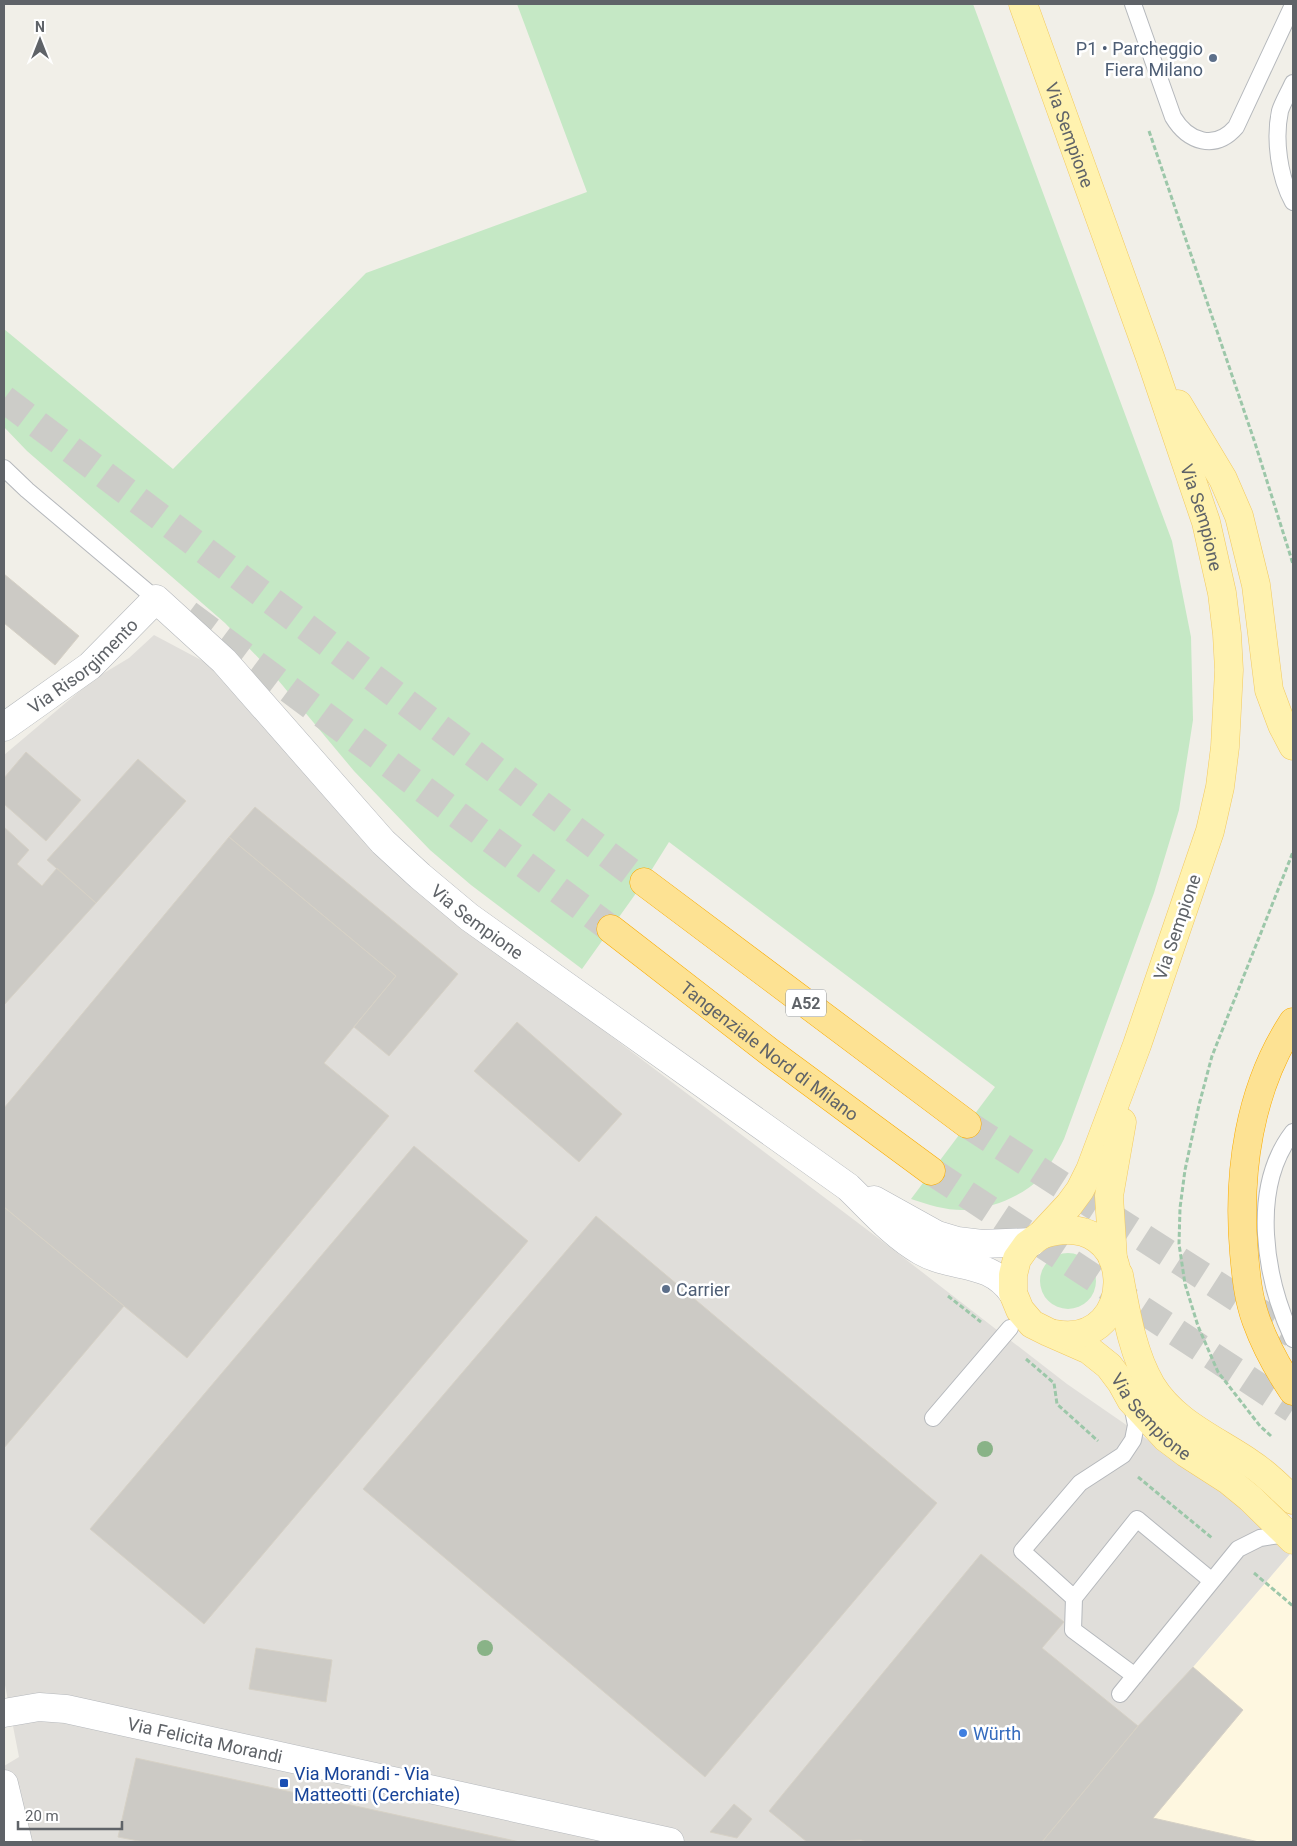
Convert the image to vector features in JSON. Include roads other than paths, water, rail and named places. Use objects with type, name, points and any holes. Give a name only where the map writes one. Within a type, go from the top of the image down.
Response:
[{"type":"highway","name":"A52","points":[[644,882],[967,1124]]},
{"type":"highway","name":"Tangenziale Nord di Milano","points":[[611,929],[771,1053],[931,1171]]},
{"type":"highway","points":[[1293,1022],[1280,1042],[1269,1067],[1251,1127],[1245,1156],[1242,1230],[1248,1288],[1256,1321],[1280,1372],[1293,1391]]},
{"type":"main road","name":"Via Sempione","points":[[1023,4],[1150,357],[1206,522],[1222,593],[1227,634],[1228,705],[1220,787],[1210,831],[1138,1045],[1090,1170],[1080,1190],[1069,1205],[1027,1245],[1017,1259],[1013,1275],[1015,1297],[1020,1310],[1023,1330],[1089,1350],[1108,1366],[1121,1382],[1130,1400],[1166,1438],[1228,1480],[1250,1498],[1290,1537]]},
{"type":"main road","points":[[1150,357],[1224,479],[1238,516],[1256,585],[1269,690],[1282,725],[1293,746]]},
{"type":"main road","name":"Via Sempione","points":[[1138,1045],[1108,1196],[1116,1267],[1129,1326],[1138,1354],[1151,1384],[1163,1401],[1185,1422],[1250,1463],[1293,1500]]},
{"type":"main road","points":[[1023,1330],[1066,1336],[1084,1332],[1100,1324],[1111,1310],[1118,1293],[1116,1267],[1104,1245],[1090,1235],[1074,1230],[1057,1230],[1036,1238]]},
{"type":"street","name":"Via Risorgimento","points":[[4,727],[90,666],[156,599]]},
{"type":"street","name":"Via Sempione","points":[[156,599],[224,661],[383,842],[469,917],[848,1187],[903,1240],[923,1252],[949,1261],[983,1269],[1005,1282],[1015,1297]]},
{"type":"street","name":"Via Sempione","points":[[848,1187],[906,1216],[937,1235],[957,1241],[982,1244],[1036,1238]]},
{"type":"street","name":"Via Felicita Morandi","points":[[4,1713],[39,1707],[66,1709],[670,1842]]},
{"type":"street","points":[[4,1784],[18,1842]]},
{"type":"lane","points":[[1132,4],[1172,118],[1187,135],[1197,140],[1210,141],[1220,140],[1230,134],[1236,127],[1293,5]]},
{"type":"lane","points":[[1293,83],[1280,110],[1278,127],[1279,159],[1282,174],[1293,202]]},
{"type":"lane","points":[[4,468],[27,490],[156,599]]},
{"type":"lane","points":[[1293,1132],[1277,1160],[1273,1173],[1268,1195],[1266,1223],[1268,1256],[1275,1290],[1283,1317],[1293,1339]]},
{"type":"lane","points":[[933,1418],[1023,1330]]},
{"type":"lane","points":[[1074,1598],[1022,1551],[1080,1483],[1123,1455],[1133,1440],[1136,1425],[1130,1400]]},
{"type":"lane","points":[[1135,1676],[1073,1630],[1074,1598],[1138,1519],[1212,1581]]},
{"type":"lane","points":[[1120,1694],[1238,1549],[1260,1538],[1290,1537]]},
{"type":"tunnel","points":[[4,399],[644,882]]},
{"type":"tunnel","points":[[188,614],[611,929]]},
{"type":"tunnel","points":[[967,1124],[1293,1334]]},
{"type":"tunnel","points":[[931,1171],[1293,1409]]},
{"type":"place","name":"P1 • Parcheggio Fiera Milano","points":[[1213,58]]},
{"type":"place","name":"Carrier","points":[[666,1289]]},
{"type":"place","name":"Würth","points":[[963,1733]]},
{"type":"place","name":"Via Morandi - Via Matteotti (Cerchiate)","points":[[284,1783]]}]
